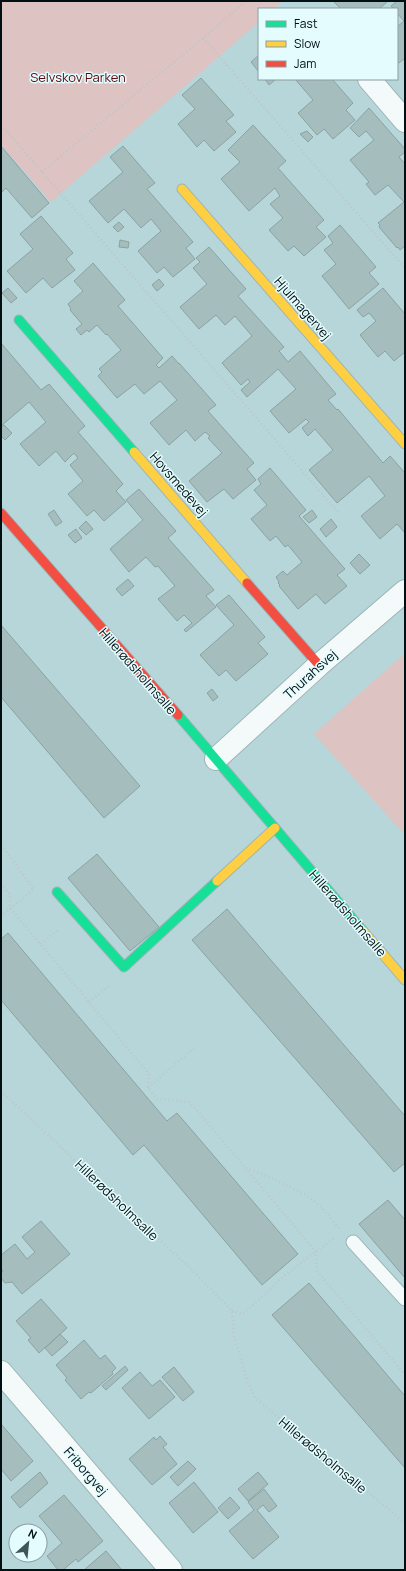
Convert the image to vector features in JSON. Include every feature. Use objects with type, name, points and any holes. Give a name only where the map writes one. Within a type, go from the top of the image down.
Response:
[{"type":"street","points":[[370,80],[405,121]]},
{"type":"street","name":"Hjulmagervej","points":[[182,189],[405,444]]},
{"type":"street","name":"Hovsmedevej","points":[[19,320],[319,665]]},
{"type":"street","name":"Hillerødsholmsalle","points":[[1,514],[216,759],[405,980]]},
{"type":"street","name":"Thurahsvej","points":[[216,759],[319,665],[405,591]]},
{"type":"street","points":[[57,892],[124,967],[275,828]]},
{"type":"street","name":"Friborgvej","points":[[1,1372],[171,1570]]},
{"type":"lane","points":[[353,1242],[405,1300]]},
{"type":"path","points":[[42,172],[246,1]]},
{"type":"path","points":[[203,38],[405,268]]},
{"type":"path","points":[[1,124],[339,513]]},
{"type":"path","points":[[1,846],[5,849],[33,890]]},
{"type":"path","points":[[1,916],[45,881],[57,892]]},
{"type":"path","points":[[1,884],[10,894],[10,908],[149,1074],[148,1088],[157,1099],[190,1102],[316,1252],[317,1271],[405,1375]]},
{"type":"path","points":[[148,1088],[194,1048]]},
{"type":"path","name":"Hillerødsholmsalle","points":[[1,1091],[194,1272],[232,1311],[234,1336],[248,1382],[255,1398],[405,1523]]},
{"type":"path","points":[[246,1168],[267,1176],[306,1195],[322,1208],[342,1232],[353,1242]]},
{"type":"path","points":[[232,1311],[242,1314],[285,1275],[342,1232]]},
{"type":"green space","name":"Selvskov Parken","points":[[1,1],[283,1],[275,8],[258,8],[258,23],[51,202],[1,145]]},
{"type":"green space","points":[[405,653],[405,835],[314,734]]},
{"type":"building","points":[[333,1],[388,1],[380,8],[340,8]]},
{"type":"building","points":[[397,1],[405,1],[405,58],[399,63],[398,26],[404,21],[398,14],[398,8],[393,8],[391,6]]},
{"type":"building","points":[[258,56],[258,71],[251,62]]},
{"type":"building","points":[[201,78],[234,115],[226,121],[236,132],[214,151],[204,140],[197,147],[178,124],[195,109],[182,95]]},
{"type":"building","points":[[266,80],[275,80],[269,85]]},
{"type":"building","points":[[296,80],[333,80],[353,103],[346,110],[355,120],[333,139],[324,129],[317,135],[298,113],[313,100]]},
{"type":"building","points":[[369,108],[405,149],[405,152],[399,157],[405,164],[405,246],[400,250],[379,227],[380,225],[378,223],[404,202],[388,185],[375,195],[366,184],[369,182],[350,160],[374,140],[366,131],[359,137],[350,128]]},
{"type":"building","points":[[253,125],[286,161],[278,168],[324,220],[316,227],[326,237],[304,256],[294,246],[288,251],[269,230],[283,218],[270,204],[280,196],[275,188],[249,211],[221,179],[240,162],[228,150]]},
{"type":"building","points":[[307,131],[313,137],[308,142],[300,134]]},
{"type":"building","points":[[1,146],[49,203],[32,218],[6,188],[1,193]]},
{"type":"building","points":[[123,146],[155,183],[147,189],[193,242],[186,248],[195,259],[173,277],[164,267],[157,273],[138,251],[161,231],[151,219],[141,228],[124,209],[108,223],[89,201],[123,172],[110,157]]},
{"type":"building","points":[[41,216],[73,253],[66,259],[75,270],[52,288],[43,278],[26,293],[7,271],[33,249],[20,234]]},
{"type":"building","points":[[119,222],[124,227],[118,232],[113,227]]},
{"type":"building","points":[[340,225],[376,267],[369,273],[379,284],[349,309],[322,276],[336,264],[324,250],[333,243],[328,236]]},
{"type":"building","points":[[120,240],[129,242],[128,248],[119,247]]},
{"type":"building","points":[[209,247],[246,289],[238,296],[284,347],[279,351],[288,362],[300,351],[336,394],[328,400],[337,410],[338,409],[383,463],[390,456],[405,473],[405,533],[397,524],[380,539],[361,516],[385,496],[369,476],[337,503],[309,470],[333,450],[315,429],[308,436],[302,428],[309,422],[306,419],[289,433],[270,411],[296,389],[278,369],[247,397],[241,390],[250,382],[248,379],[241,385],[222,363],[252,336],[235,316],[225,325],[216,315],[199,329],[180,307],[207,284],[193,268],[200,262],[196,258]]},
{"type":"building","points":[[93,263],[125,300],[118,306],[163,358],[156,365],[159,368],[172,356],[179,363],[216,405],[208,411],[254,463],[247,469],[256,480],[233,499],[224,489],[207,502],[189,481],[222,453],[208,438],[210,436],[205,432],[195,441],[186,430],[169,445],[150,423],[177,400],[160,381],[144,394],[135,384],[117,398],[98,376],[102,372],[99,369],[121,350],[97,325],[89,332],[87,330],[81,335],[76,329],[82,324],[70,310],[71,309],[68,304],[83,291],[74,281]]},
{"type":"building","points":[[159,279],[164,285],[157,291],[152,285]]},
{"type":"building","points":[[8,288],[17,298],[11,303],[2,293]]},
{"type":"building","points":[[383,288],[405,314],[405,352],[394,361],[385,351],[378,357],[360,335],[376,321],[369,313],[363,317],[357,310]]},
{"type":"building","points":[[1,343],[41,390],[49,384],[85,426],[78,432],[123,484],[116,491],[126,502],[104,521],[94,510],[87,516],[68,494],[83,481],[70,465],[78,458],[74,453],[65,462],[56,451],[39,466],[20,444],[46,422],[29,402],[1,426]]},
{"type":"building","points":[[4,425],[12,433],[5,440],[1,436],[1,427]]},
{"type":"building","points":[[270,468],[306,510],[299,516],[345,569],[337,575],[347,586],[325,604],[316,594],[298,609],[279,586],[279,582],[276,577],[283,571],[287,575],[302,562],[288,545],[285,547],[276,536],[270,541],[251,519],[267,505],[254,490],[261,484],[258,479]]},
{"type":"building","points":[[139,489],[176,531],[168,538],[214,590],[206,596],[216,607],[186,632],[184,630],[192,623],[184,615],[177,621],[158,599],[175,586],[158,566],[155,567],[146,557],[129,572],[110,549],[143,520],[126,500]]},
{"type":"building","points":[[54,510],[62,522],[56,526],[48,514]]},
{"type":"building","points":[[312,510],[317,517],[309,523],[303,517]]},
{"type":"building","points":[[331,519],[337,527],[326,537],[320,529]]},
{"type":"building","points":[[86,521],[93,529],[86,535],[79,528]]},
{"type":"building","points":[[76,529],[82,538],[75,543],[68,535]]},
{"type":"building","points":[[359,554],[370,565],[360,574],[350,563]]},
{"type":"building","points":[[128,579],[134,586],[122,596],[116,589]]},
{"type":"building","points":[[229,595],[265,637],[258,643],[268,654],[236,681],[226,670],[219,676],[200,655],[234,625],[216,605]]},
{"type":"building","points":[[1,625],[140,786],[104,818],[1,697]]},
{"type":"building","points":[[212,689],[218,697],[213,701],[207,693]]},
{"type":"building","points":[[97,854],[159,927],[130,951],[68,878]]},
{"type":"building","points":[[227,909],[405,1116],[405,1163],[394,1172],[192,940]]},
{"type":"building","points":[[8,933],[167,1121],[177,1113],[298,1254],[262,1285],[144,1145],[133,1155],[1,1000],[1,939]]},
{"type":"building","points":[[388,1200],[405,1220],[405,1278],[359,1224]]},
{"type":"building","points":[[41,1221],[70,1254],[22,1294],[12,1282],[5,1283],[1,1278],[1,1272],[3,1271],[1,1269],[1,1255],[15,1244],[27,1259],[35,1252],[22,1237]]},
{"type":"building","points":[[309,1283],[405,1396],[405,1468],[272,1315]]},
{"type":"building","points":[[41,1299],[67,1328],[39,1353],[28,1340],[31,1338],[16,1321]]},
{"type":"building","points":[[60,1334],[68,1342],[52,1356],[45,1348]]},
{"type":"building","points":[[84,1340],[100,1359],[105,1355],[116,1368],[112,1372],[113,1374],[91,1393],[89,1392],[81,1399],[65,1380],[67,1378],[56,1365]]},
{"type":"building","points":[[125,1366],[128,1370],[106,1390],[102,1386]]},
{"type":"building","points":[[174,1367],[194,1392],[183,1401],[162,1377]]},
{"type":"building","points":[[140,1372],[152,1386],[160,1380],[175,1397],[149,1419],[122,1388]]},
{"type":"building","points":[[1,1424],[33,1461],[11,1481],[1,1469]]},
{"type":"building","points":[[160,1436],[167,1444],[163,1447],[177,1464],[152,1485],[129,1459],[154,1437],[156,1440]]},
{"type":"building","points":[[188,1461],[196,1469],[178,1486],[170,1477]]},
{"type":"building","points":[[40,1472],[48,1483],[20,1508],[11,1497]]},
{"type":"building","points":[[258,1472],[268,1484],[248,1501],[238,1489]]},
{"type":"building","points":[[194,1482],[218,1512],[193,1533],[169,1503]]},
{"type":"building","points":[[264,1489],[277,1506],[269,1512],[263,1505],[257,1510],[279,1537],[253,1559],[229,1531],[254,1510],[248,1502]]},
{"type":"building","points":[[64,1495],[103,1541],[78,1562],[76,1559],[63,1570],[58,1570],[48,1555],[62,1543],[48,1527],[48,1523],[45,1523],[39,1516]]},
{"type":"building","points":[[230,1497],[240,1508],[228,1519],[218,1508]]},
{"type":"building","points":[[106,1551],[122,1570],[84,1570]]},
{"type":"traffic: fast","points":[[19,320],[134,452]]},
{"type":"traffic: fast","points":[[178,715],[363,931]]},
{"type":"traffic: fast","points":[[57,892],[124,967],[217,881]]},
{"type":"traffic: slow","points":[[182,189],[405,444]]},
{"type":"traffic: slow","points":[[134,452],[247,583]]},
{"type":"traffic: slow","points":[[217,881],[275,828]]},
{"type":"traffic: slow","points":[[363,931],[405,980]]},
{"type":"traffic: jam","points":[[1,513],[178,715]]},
{"type":"traffic: jam","points":[[247,583],[319,665]]}]
